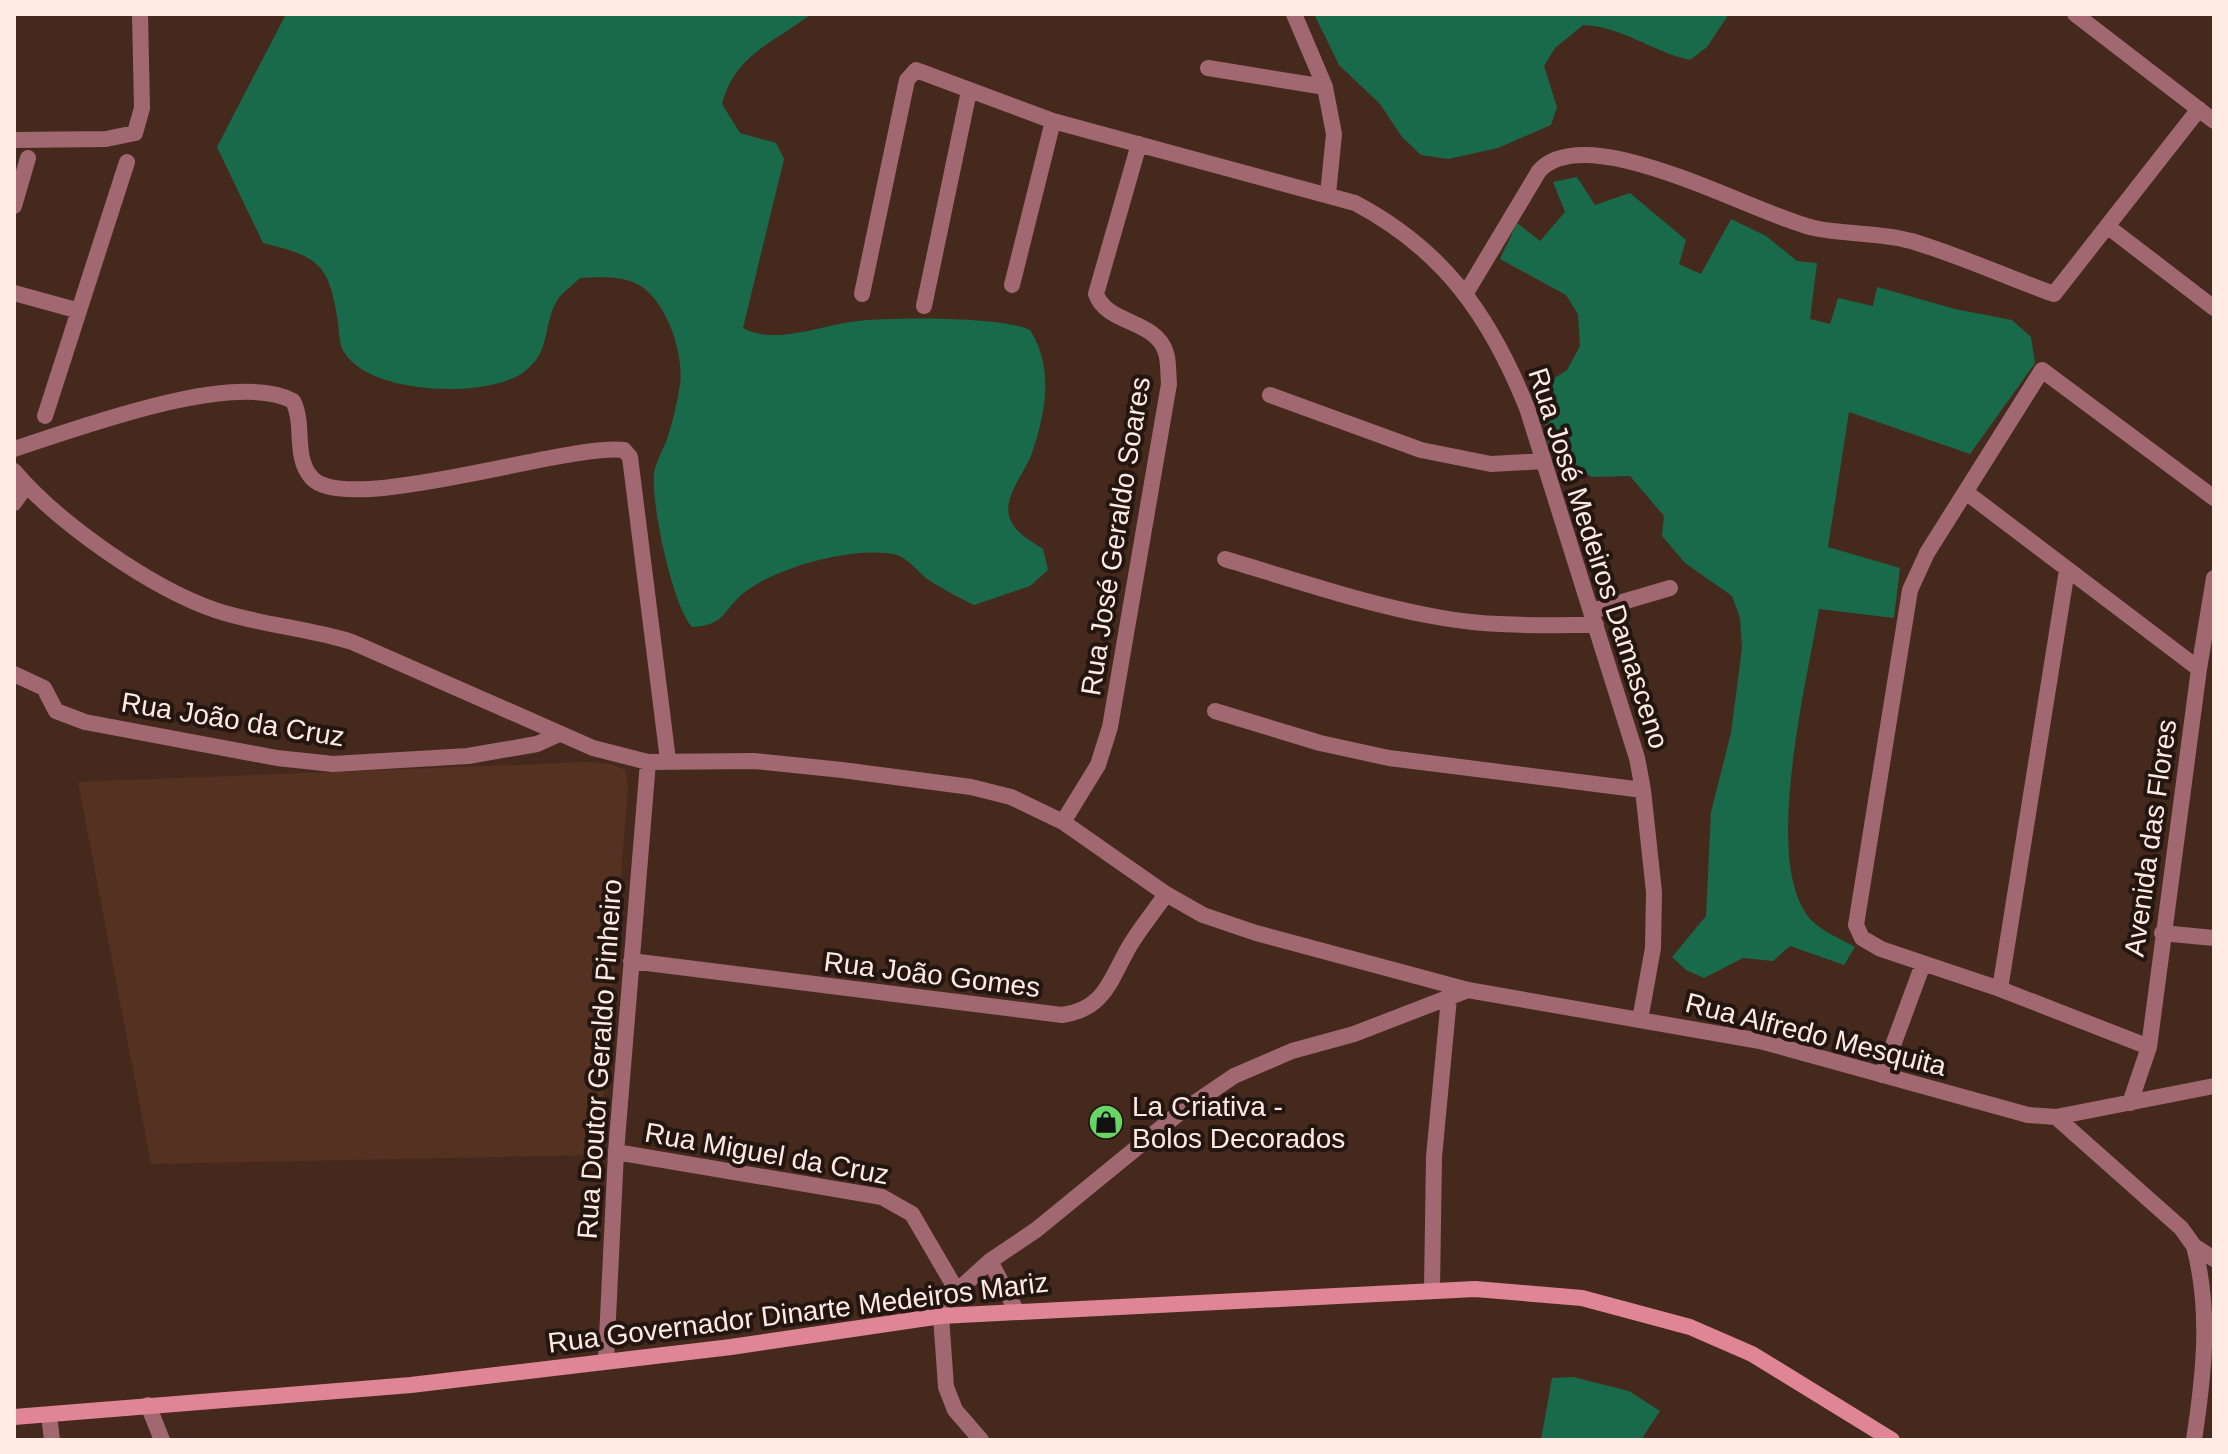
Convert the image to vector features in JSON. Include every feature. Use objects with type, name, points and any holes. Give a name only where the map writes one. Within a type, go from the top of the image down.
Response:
[{"type":"main road","name":"Rua Governador Dinarte Medeiros Mariz","points":[[14,1417],[411,1385],[606,1359],[731,1347],[941,1316],[1432,1289],[1521,1291],[1582,1298],[1690,1327],[1752,1354],[1892,1440]]},
{"type":"street","points":[[14,140],[122,138],[135,133],[142,108],[140,14]]},
{"type":"street","points":[[1294,14],[1325,87],[1334,134],[1328,194]]},
{"type":"street","points":[[2075,14],[2214,121]]},
{"type":"street","points":[[1208,68],[1325,87]]},
{"type":"street","name":"Rua José Medeiros Damasceno","points":[[862,294],[907,80],[916,70],[1053,121],[1328,194],[1390,222],[1435,259],[1466,293],[1508,360],[1594,618],[1643,790],[1654,892],[1653,948],[1640,1020]]},
{"type":"street","points":[[924,306],[969,91]]},
{"type":"street","points":[[1466,293],[1539,171],[1552,159],[1573,154],[1639,163],[1703,183],[1751,207],[1814,228],[1908,240],[2054,294],[2199,109]]},
{"type":"street","points":[[1012,285],[1053,121]]},
{"type":"street","name":"Rua José Geraldo Soares","points":[[1063,822],[1098,765],[1110,727],[1168,395],[1166,351],[1159,339],[1105,308],[1096,294],[1139,144]]},
{"type":"street","points":[[14,206],[28,158]]},
{"type":"street","points":[[45,416],[76,310],[127,162]]},
{"type":"street","points":[[2107,226],[2214,308]]},
{"type":"street","points":[[14,293],[76,310]]},
{"type":"street","points":[[2149,1047],[1867,942],[1856,925],[1910,590],[1927,553],[2042,370],[2214,498]]},
{"type":"street","points":[[14,449],[166,404],[218,393],[254,391],[283,395],[293,401],[305,468],[312,479],[328,488],[385,487],[624,450],[630,457],[668,760]]},
{"type":"street","points":[[1270,395],[1421,450],[1491,464],[1544,461]]},
{"type":"street","points":[[14,471],[26,486],[99,543],[184,598],[218,611],[352,642],[475,694],[557,735],[648,762]]},
{"type":"street","points":[[14,503],[26,486]]},
{"type":"street","points":[[1967,493],[2199,669]]},
{"type":"street","points":[[1225,559],[1439,618],[1502,625],[1594,618],[1670,588]]},
{"type":"street","points":[[2000,989],[2067,570]]},
{"type":"street","name":"Avenida das Flores","points":[[2130,1103],[2149,1047],[2162,933],[2214,578]]},
{"type":"street","name":"Rua João da Cruz","points":[[14,674],[44,688],[56,711],[85,722],[277,758],[333,764],[441,758],[511,749],[557,735]]},
{"type":"street","points":[[1215,711],[1320,743],[1389,758],[1643,790]]},
{"type":"street","name":"Rua Alfredo Mesquita","points":[[648,762],[754,761],[971,787],[1011,797],[1063,822],[1166,894],[1203,915],[1256,933],[1468,990],[1760,1041],[1996,1107],[2056,1117]]},
{"type":"street","name":"Rua Doutor Geraldo Pinheiro","points":[[606,1359],[616,1152],[648,762]]},
{"type":"street","name":"Rua João Gomes","points":[[631,961],[1062,1015],[1090,1007],[1106,994],[1128,949],[1166,894]]},
{"type":"street","points":[[2162,933],[2214,938]]},
{"type":"street","points":[[1882,1075],[1923,964]]},
{"type":"street","points":[[981,1440],[955,1410],[946,1387],[941,1316],[957,1291],[990,1261],[1036,1230],[1178,1114],[1234,1076],[1292,1051],[1354,1034],[1468,990]]},
{"type":"street","points":[[1432,1289],[1434,1157],[1449,998]]},
{"type":"street","points":[[2056,1117],[2214,1086]]},
{"type":"street","points":[[2056,1117],[2181,1228],[2194,1246],[2214,1259]]},
{"type":"street","name":"Rua Miguel da Cruz","points":[[616,1152],[890,1200],[912,1214],[957,1291]]},
{"type":"street","points":[[2194,1246],[2210,1308],[2204,1378],[2194,1440]]},
{"type":"street","points":[[990,1261],[1016,1310]]},
{"type":"street","points":[[148,1405],[162,1440]]},
{"type":"street","points":[[49,1415],[52,1440]]},
{"type":"shaded area","points":[[589,762],[611,764],[625,770],[628,787],[599,1155],[151,1164],[78,782]]},
{"type":"green space","points":[[286,14],[811,14],[746,61],[728,87],[722,104],[740,133],[776,143],[784,159],[743,328],[756,333],[784,335],[857,321],[920,318],[995,322],[1030,330],[1038,345],[1045,375],[1044,406],[1032,453],[1011,496],[1008,513],[1017,530],[1043,549],[1048,570],[1030,586],[974,605],[931,582],[897,555],[861,553],[840,556],[777,574],[745,592],[718,620],[692,627],[670,577],[656,507],[654,473],[673,419],[681,373],[677,345],[659,305],[651,294],[634,282],[580,278],[558,299],[542,348],[531,366],[504,382],[481,387],[428,388],[401,384],[377,377],[358,366],[341,346],[335,303],[325,275],[318,266],[298,253],[263,243],[217,147]]},
{"type":"green space","points":[[1314,14],[1729,14],[1707,47],[1690,60],[1624,34],[1583,25],[1555,48],[1544,66],[1557,107],[1551,125],[1498,148],[1448,159],[1421,155],[1402,137],[1380,104],[1339,65]]},
{"type":"green space","points":[[1577,177],[1595,205],[1630,193],[1686,240],[1679,264],[1701,274],[1731,219],[1766,236],[1797,261],[1817,263],[1810,319],[1830,324],[1838,298],[1873,306],[1877,287],[1955,309],[2012,320],[2031,337],[2035,363],[1970,454],[1849,412],[1828,547],[1900,568],[1894,618],[1819,609],[1792,764],[1789,808],[1789,848],[1794,884],[1809,918],[1855,947],[1844,965],[1790,946],[1773,961],[1743,958],[1704,978],[1686,970],[1672,957],[1706,916],[1711,812],[1731,733],[1742,648],[1740,618],[1732,596],[1685,563],[1662,536],[1664,516],[1630,476],[1592,477],[1550,454],[1539,388],[1567,370],[1580,346],[1578,314],[1566,295],[1500,259],[1517,223],[1540,241],[1565,212],[1553,182]]},
{"type":"green space","points":[[1573,1377],[1629,1391],[1660,1411],[1641,1440],[1541,1440],[1552,1378]]},
{"type":"place","name":"La Criativa - Bolos Decorados","points":[[1106,1122]]}]
